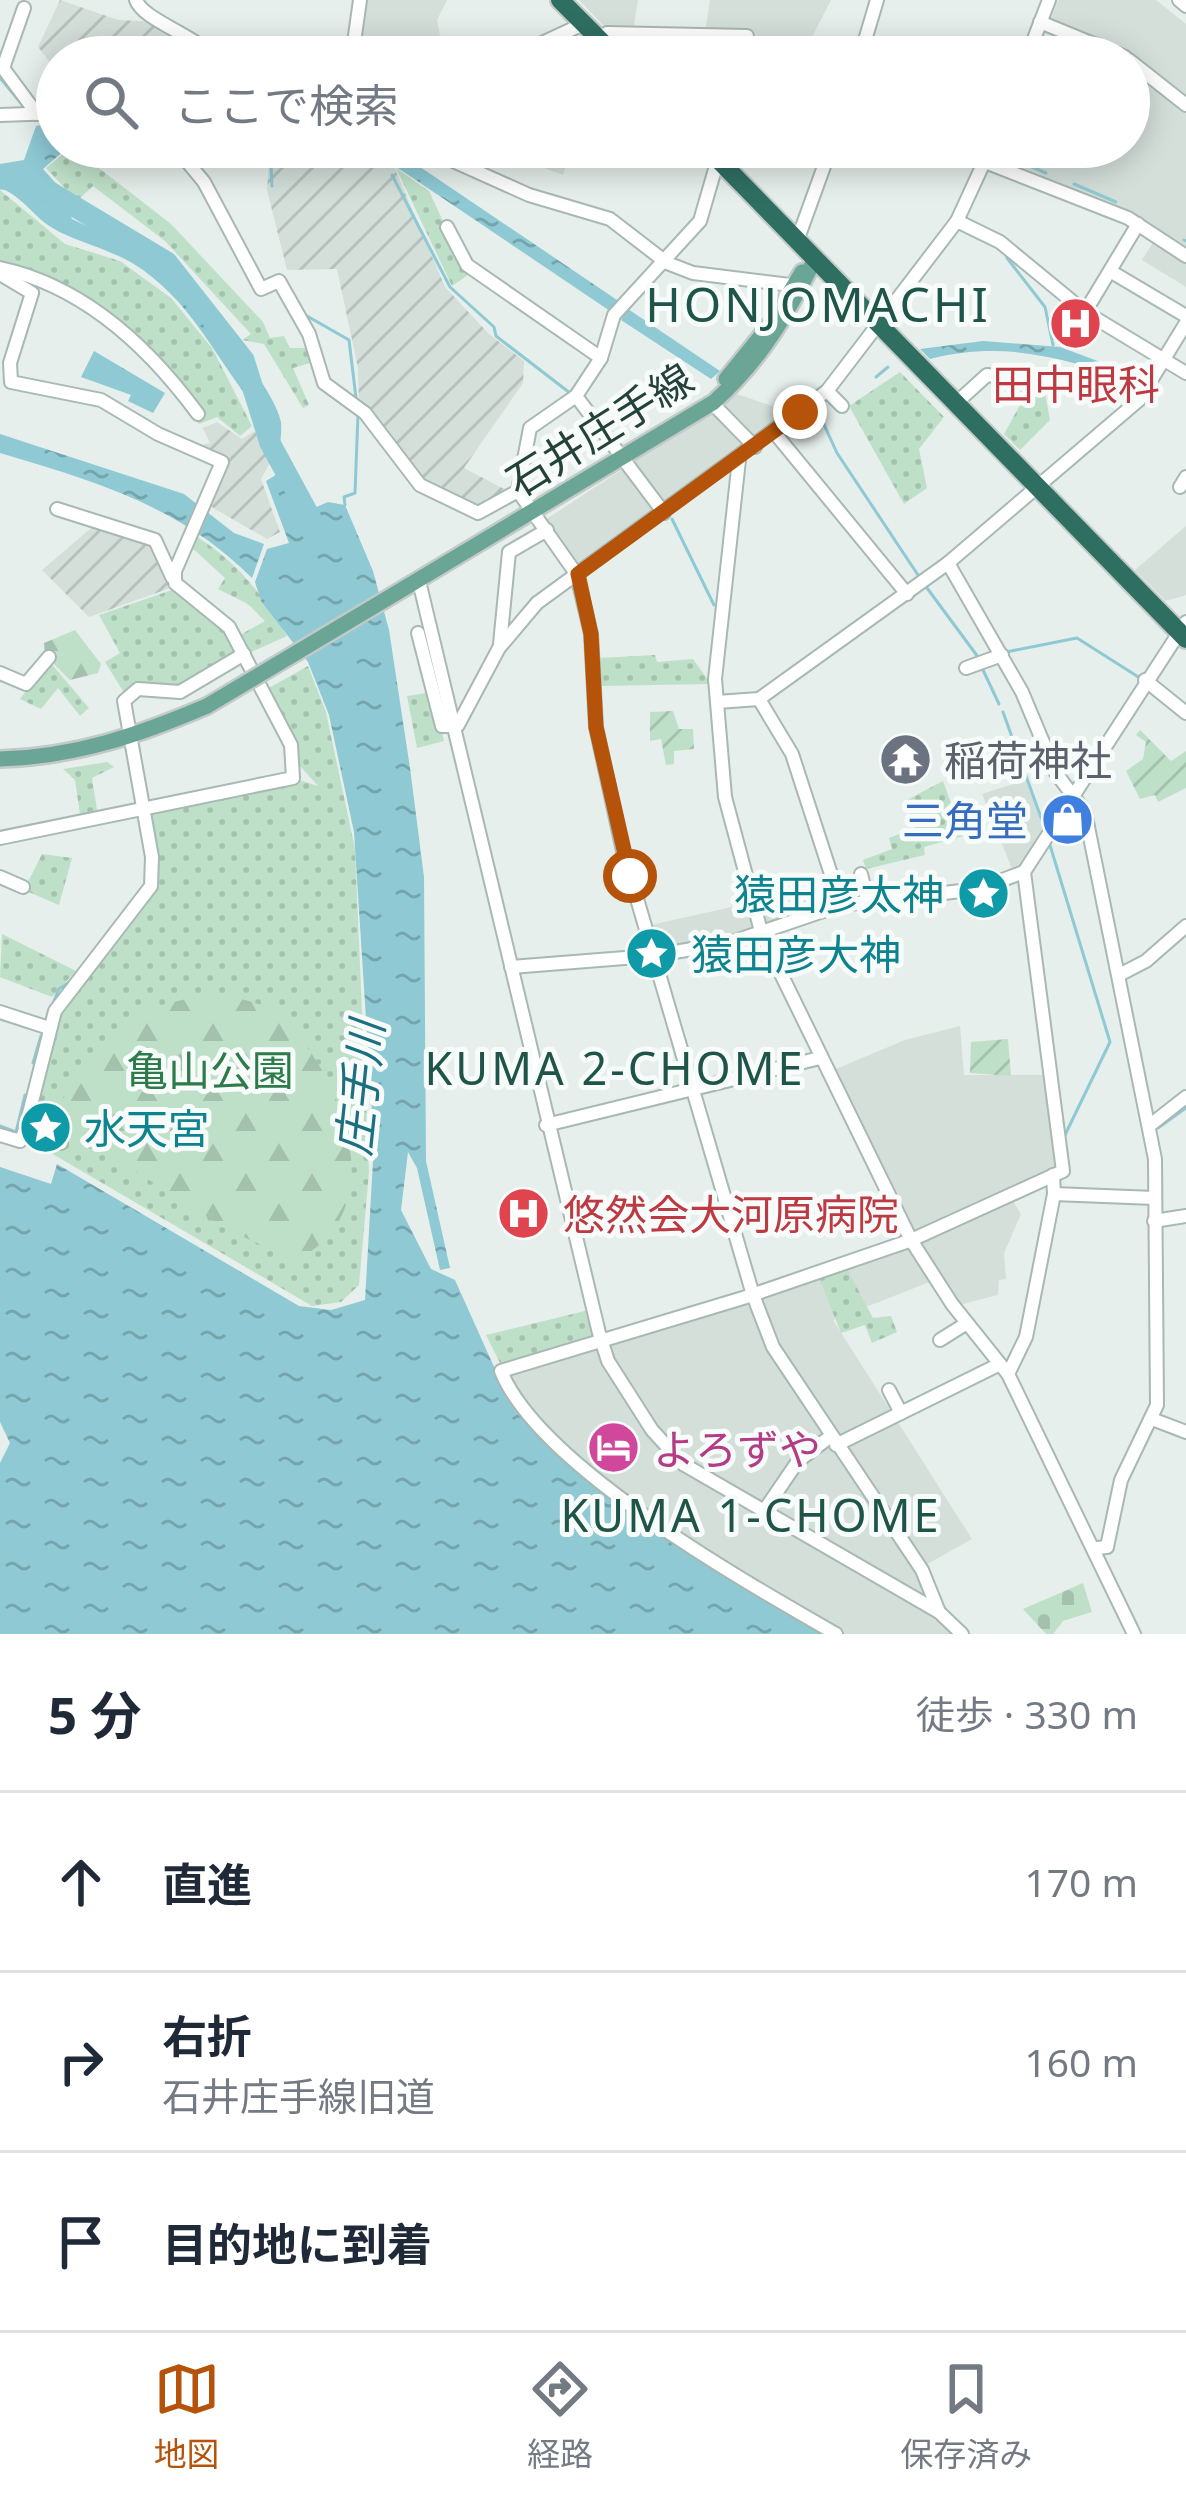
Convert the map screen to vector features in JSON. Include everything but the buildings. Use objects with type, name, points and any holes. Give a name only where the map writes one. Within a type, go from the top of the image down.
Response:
[{"type":"highway","points":[[560,0],[596,36]]},
{"type":"highway","points":[[726,168],[1036,489],[1184,631]]},
{"type":"main road","name":"石井庄手線","points":[[620,455],[726,379],[773,321],[790,285],[815,259]]},
{"type":"main road","name":"石井庄手線","points":[[0,759],[80,751],[130,739],[207,706],[419,580],[435,562],[712,403],[749,370],[782,326],[815,259]]},
{"type":"street","points":[[136,0],[142,14],[189,36]]},
{"type":"street","points":[[355,36],[360,0]]},
{"type":"street","points":[[866,36],[877,0]]},
{"type":"street","points":[[1035,36],[1048,0]]},
{"type":"street","points":[[1178,0],[1186,6]]},
{"type":"street","points":[[24,8],[2,66],[36,113]]},
{"type":"street","points":[[1040,22],[1074,36]]},
{"type":"street","points":[[576,36],[591,31],[747,35]]},
{"type":"street","points":[[1150,76],[1186,105]]},
{"type":"street","points":[[0,115],[36,114]]},
{"type":"street","points":[[192,168],[262,289],[279,281],[309,334],[324,383],[364,413],[420,485],[478,513],[518,491]]},
{"type":"street","points":[[469,168],[529,195],[610,219],[667,263],[693,273],[790,285]]},
{"type":"street","points":[[709,168],[700,220],[667,263],[614,315],[601,358],[576,396],[530,428],[518,491],[578,574],[591,634],[596,727],[650,956],[753,1295],[773,1347],[922,1570],[939,1612]]},
{"type":"street","points":[[797,241],[823,168]]},
{"type":"street","points":[[457,726],[499,648],[537,603],[800,412],[830,399],[958,221],[982,168]]},
{"type":"street","points":[[1000,168],[1138,224],[1186,256]]},
{"type":"street","points":[[958,221],[1000,242],[1085,312],[1186,373]]},
{"type":"street","points":[[1085,312],[1138,224]]},
{"type":"street","points":[[447,227],[466,265],[601,358]]},
{"type":"street","points":[[717,702],[759,699],[907,594],[1143,394],[1186,320],[1110,271]]},
{"type":"street","points":[[1,274],[64,289],[115,323],[171,377],[198,414]]},
{"type":"street","points":[[1,274],[32,292],[10,363],[11,382],[101,400],[128,411],[158,434],[222,462],[175,583]]},
{"type":"street","points":[[955,404],[987,375],[1085,388]]},
{"type":"street","points":[[576,396],[664,513]]},
{"type":"street","points":[[712,403],[755,447]]},
{"type":"street","points":[[774,432],[907,594]]},
{"type":"street","points":[[739,460],[715,680],[725,797],[762,935],[911,1240],[967,1324],[1004,1369],[1097,1548],[1134,1634]]},
{"type":"street","points":[[0,838],[293,778],[291,745],[229,627],[175,583],[154,540],[57,509]]},
{"type":"street","points":[[499,648],[509,552],[547,530]]},
{"type":"street","points":[[948,563],[1002,656],[1057,772],[1085,812],[1149,1126],[1158,1310],[1152,1419],[1121,1480],[1107,1547],[1097,1548]]},
{"type":"street","points":[[419,580],[457,726],[546,1125],[602,1342],[652,1430],[682,1464],[939,1612],[962,1634]]},
{"type":"street","points":[[511,967],[650,956],[762,935],[867,899],[978,889],[1024,872],[1145,680],[1184,631]]},
{"type":"street","points":[[418,633],[442,726],[457,726]]},
{"type":"street","points":[[0,1135],[20,1141],[49,1028],[63,997],[151,886],[144,809],[124,711],[129,692],[181,692],[244,654]]},
{"type":"street","points":[[975,665],[1002,656]]},
{"type":"street","points":[[0,674],[26,684],[49,657]]},
{"type":"street","points":[[1145,680],[1186,712]]},
{"type":"street","points":[[759,699],[792,754],[841,905]]},
{"type":"street","points":[[836,1634],[688,1544],[578,1463],[550,1437],[501,1371],[753,1295],[911,1240],[1063,1171],[1024,872]]},
{"type":"street","points":[[861,874],[867,899]]},
{"type":"street","points":[[0,877],[23,887]]},
{"type":"street","points":[[1119,975],[1146,961],[1186,926]]},
{"type":"street","points":[[0,1012],[49,1028]]},
{"type":"street","points":[[546,1125],[820,1058]]},
{"type":"street","points":[[1149,1126],[1186,1097]]},
{"type":"street","points":[[24,1133],[61,1144]]},
{"type":"street","points":[[764,1510],[798,1460],[834,1440],[1004,1369],[1026,1337],[1054,1194],[1053,1175]]},
{"type":"street","points":[[1054,1194],[1154,1198]]},
{"type":"street","points":[[1154,1221],[1186,1216]]},
{"type":"street","points":[[940,1340],[967,1324]]},
{"type":"street","points":[[889,1390],[901,1413]]},
{"type":"street","points":[[1152,1419],[1186,1432]]},
{"type":"shaded area","points":[[60,0],[118,20],[158,22],[178,36],[43,36]]},
{"type":"shaded area","points":[[363,0],[447,0],[437,20],[440,36],[357,36]]},
{"type":"shaded area","points":[[579,0],[638,0],[633,31],[607,29]]},
{"type":"shaded area","points":[[710,0],[831,0],[813,36],[705,33]]},
{"type":"shaded area","points":[[1058,0],[1156,0],[1186,24],[1186,98],[1150,71],[1150,36],[1089,36],[1050,21]]},
{"type":"shaded area","points":[[1150,78],[1186,106],[1186,248],[1133,213],[1024,168],[1150,168]]},
{"type":"shaded area","points":[[269,168],[395,169],[445,287],[489,334],[524,361],[523,383],[464,468],[508,491],[478,510],[421,483],[359,403],[358,368],[337,269],[287,270],[267,190]]},
{"type":"shaded area","points":[[1154,241],[1186,261],[1186,287],[1142,260]]},
{"type":"shaded area","points":[[737,394],[795,414],[579,570],[545,520]]},
{"type":"shaded area","points":[[217,422],[242,439],[255,431],[270,463],[261,479],[280,532],[267,539],[210,506],[227,462],[199,446],[210,443],[203,428]]},
{"type":"shaded area","points":[[97,523],[153,541],[176,586],[89,617],[42,570]]},
{"type":"shaded area","points":[[1186,526],[1186,595],[1166,601],[1135,570]]},
{"type":"shaded area","points":[[1026,780],[1045,834],[1022,872],[1014,874],[982,794]]},
{"type":"shaded area","points":[[832,880],[838,904],[764,932],[753,892],[777,885],[781,895]]},
{"type":"shaded area","points":[[750,903],[759,934],[652,954],[646,926]]},
{"type":"shaded area","points":[[960,1026],[964,1075],[1048,1075],[1062,1170],[912,1236],[831,1071],[905,1040]]},
{"type":"shaded area","points":[[1013,1201],[1021,1214],[1004,1253],[1006,1279],[999,1280],[998,1295],[955,1306],[916,1245]]},
{"type":"shaded area","points":[[909,1243],[932,1281],[833,1320],[972,1539],[922,1567],[776,1346],[756,1297]]},
{"type":"shaded area","points":[[752,1296],[772,1349],[960,1634],[838,1634],[690,1545],[550,1437],[501,1371]]},
{"type":"green space","points":[[46,168],[99,168],[171,224],[263,322],[270,338],[284,336],[290,348],[308,348],[313,362],[293,368],[309,405],[303,408],[264,344],[242,340],[251,334],[165,241],[93,186],[77,201]]},
{"type":"green space","points":[[396,168],[429,191],[468,275],[452,286]]},
{"type":"green space","points":[[0,190],[65,244],[120,261],[171,298],[212,348],[252,426],[240,436],[217,417],[199,424],[156,373],[112,332],[62,299],[0,272]]},
{"type":"green space","points":[[900,372],[944,417],[919,449],[927,488],[904,504],[849,406]]},
{"type":"green space","points":[[1021,385],[1044,388],[1050,420],[1020,450],[1004,434],[1020,405]]},
{"type":"green space","points":[[194,535],[247,580],[287,636],[249,653],[240,635],[265,621],[248,604],[218,589],[225,578],[190,546]]},
{"type":"green space","points":[[175,589],[226,627],[239,653],[180,690],[136,685],[123,691],[105,662],[120,653],[99,615]]},
{"type":"green space","points":[[75,630],[101,664],[98,673],[70,680],[45,655],[44,643]]},
{"type":"green space","points":[[655,655],[657,662],[693,659],[711,684],[600,686],[598,658]]},
{"type":"green space","points":[[49,661],[89,708],[80,716],[58,688],[41,709],[20,699]]},
{"type":"green space","name":"亀山公園","points":[[308,666],[326,712],[355,849],[369,1172],[359,1285],[341,1302],[312,1306],[22,1136],[49,1028],[151,886],[144,809],[293,778],[318,786],[300,766],[267,689]]},
{"type":"green space","points":[[432,692],[444,741],[417,748],[407,696]]},
{"type":"green space","points":[[673,711],[679,729],[693,729],[694,749],[674,751],[674,764],[666,765],[661,739],[650,741],[650,712]]},
{"type":"green space","points":[[1140,730],[1171,761],[1186,751],[1186,788],[1158,802],[1155,795],[1140,799],[1126,771],[1143,759],[1146,742],[1136,735]]},
{"type":"green space","points":[[107,762],[114,767],[92,778],[97,810],[80,814],[75,780],[63,769]]},
{"type":"green space","points":[[943,781],[963,836],[924,847],[925,855],[866,869],[863,860],[892,849],[889,838],[915,828],[905,801]]},
{"type":"green space","points":[[42,854],[72,858],[59,905],[24,890]]},
{"type":"green space","points":[[2,934],[76,971],[52,997],[0,977]]},
{"type":"green space","points":[[219,994],[266,1008],[293,1031],[330,1085],[343,1118],[351,1183],[343,1213],[326,1239],[297,1261],[226,1229],[107,1153],[59,1136],[57,1130],[57,1113],[67,1091],[111,1035],[149,1011]]},
{"type":"green space","points":[[1008,1039],[1011,1076],[970,1073],[971,1042]]},
{"type":"green space","points":[[847,1269],[873,1318],[891,1316],[897,1332],[872,1343],[865,1325],[841,1333],[819,1278]]},
{"type":"green space","points":[[593,1309],[602,1342],[502,1367],[486,1335]]},
{"type":"green space","points":[[1083,1583],[1092,1612],[1063,1621],[1053,1634],[1046,1634],[1023,1609]]},
{"type":"water","points":[[36,126],[36,168],[44,168],[61,189],[72,219],[89,227],[90,208],[168,277],[227,338],[271,397],[281,422],[280,450],[263,438],[266,419],[163,286],[131,263],[51,227],[0,188],[0,164],[24,160]]},
{"type":"water","points":[[398,168],[422,168],[620,302],[613,313]]},
{"type":"water","points":[[628,309],[720,371],[711,379],[621,320]]},
{"type":"water","points":[[983,341],[1060,347],[1146,379],[1143,385],[1038,355],[986,351],[930,359],[920,349]]},
{"type":"water","points":[[94,351],[165,393],[153,413],[128,401],[131,395],[81,377]]},
{"type":"water","points":[[0,434],[184,494],[234,533],[264,544],[252,578],[166,514],[102,486],[0,453]]},
{"type":"water","points":[[282,471],[305,512],[328,502],[345,505],[373,571],[389,630],[424,877],[426,1161],[450,1268],[440,1270],[417,1168],[408,1152],[401,1210],[431,1269],[455,1280],[499,1378],[545,1436],[635,1512],[826,1634],[0,1634],[0,1463],[10,1443],[0,1422],[0,1167],[51,1184],[57,1164],[299,1306],[331,1310],[365,1300],[374,1144],[354,832],[329,715],[308,662],[261,601],[255,582],[267,549],[289,543],[266,481]]},
{"type":"waterway","points":[[0,78],[20,102]]},
{"type":"waterway","points":[[271,168],[272,186]]},
{"type":"waterway","points":[[1034,168],[1046,173]]},
{"type":"waterway","points":[[392,175],[450,287],[494,327],[496,336],[570,393]]},
{"type":"waterway","name":"庄手川","points":[[0,179],[32,181],[167,262],[244,360],[270,443],[321,537]]},
{"type":"waterway","points":[[1074,184],[1116,202]]},
{"type":"waterway","points":[[1007,258],[1045,307],[1053,345]]},
{"type":"waterway","points":[[307,316],[349,340],[356,398]]},
{"type":"waterway","points":[[876,377],[888,367]]},
{"type":"waterway","points":[[345,505],[344,497],[355,493],[358,414]]},
{"type":"waterway","points":[[821,418],[837,453],[920,578]]},
{"type":"waterway","points":[[672,519],[714,605]]},
{"type":"waterway","points":[[927,588],[978,657]]},
{"type":"waterway","points":[[1006,652],[1077,638],[1140,678]]},
{"type":"waterway","points":[[983,670],[999,704]]},
{"type":"waterway","points":[[1003,712],[1044,826]]},
{"type":"waterway","points":[[1049,842],[1110,1042],[1064,1137]]},
{"type":"waterway","points":[[47,1018],[59,989],[71,981]]},
{"type":"waterway","points":[[33,1063],[41,1036]]},
{"type":"waterway","points":[[0,1126],[16,1132],[25,1095]]},
{"type":"waterway","points":[[1158,1128],[1186,1108]]},
{"type":"place","name":"田中眼科","points":[[1076,324]]},
{"type":"place","name":"稲荷神社","points":[[905,759]]},
{"type":"place","name":"三角堂","points":[[1067,819]]},
{"type":"place","name":"猿田彦太神","points":[[983,893]]},
{"type":"place","name":"猿田彦大神","points":[[652,953]]},
{"type":"place","name":"水天宮","points":[[45,1127]]},
{"type":"place","name":"悠然会大河原病院","points":[[524,1213]]},
{"type":"place","name":"よろずや","points":[[614,1448]]},
{"type":"district","name":"HONJOMACHI","points":[[818,303]]},
{"type":"district","name":"KUMA 2-CHOME","points":[[615,1067]]},
{"type":"district","name":"KUMA 1-CHOME","points":[[751,1514]]},
{"type":"route","points":[[630,876],[596,727],[591,634],[578,574],[800,412]]}]
